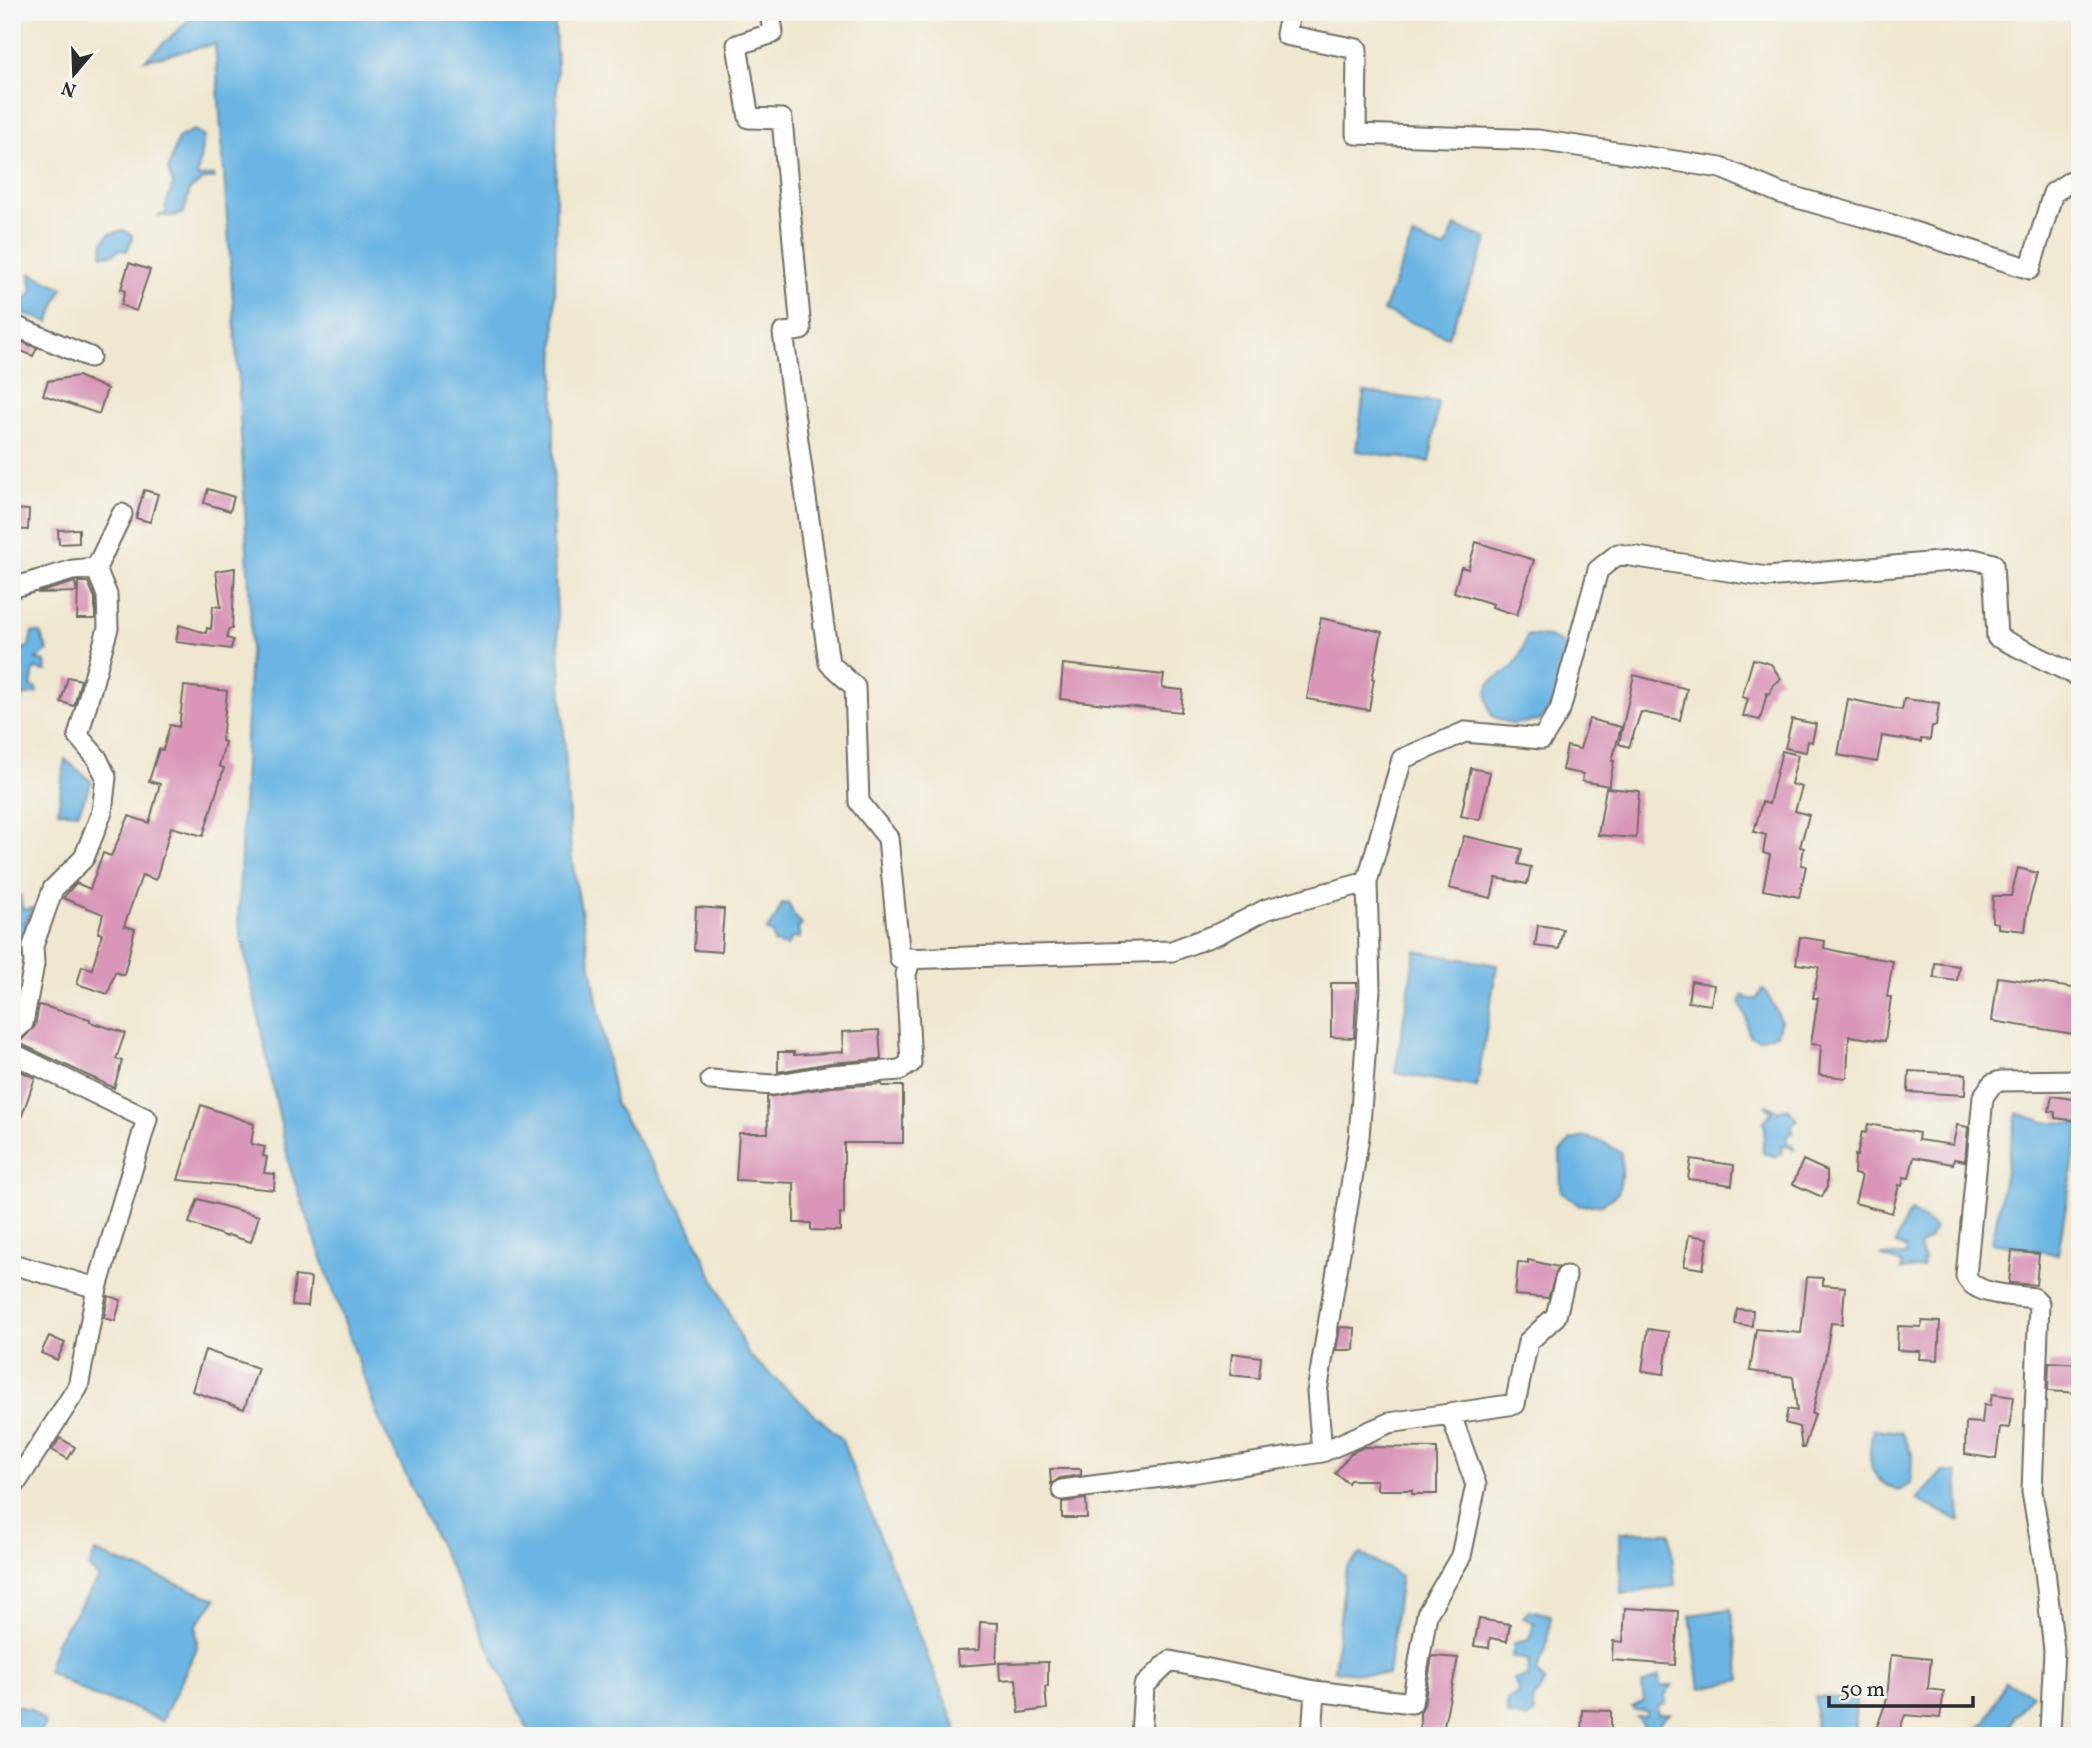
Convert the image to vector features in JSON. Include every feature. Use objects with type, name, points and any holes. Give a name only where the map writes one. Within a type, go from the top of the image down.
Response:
[{"type":"street","points":[[770,12],[774,33],[737,46],[749,118],[782,119],[801,330],[783,333],[830,663],[855,687],[859,802],[888,838],[900,959],[1172,951],[1220,933],[1268,909],[1367,882]]},
{"type":"street","points":[[1290,12],[1286,35],[1357,49],[1356,134],[1538,140],[1721,168],[1780,194],[1889,224],[2030,270],[2053,193],[2071,181],[2080,183]]},
{"type":"street","points":[[12,325],[90,357]]},
{"type":"street","points":[[12,1033],[23,1023],[34,964],[33,946],[53,889],[84,858],[102,812],[106,777],[97,758],[78,736],[108,628],[107,596],[96,568],[121,514]]},
{"type":"street","points":[[1322,1452],[1317,1392],[1359,1138],[1370,990],[1367,882],[1402,759],[1465,732],[1542,739],[1560,710],[1598,570],[1618,554],[1767,577],[1973,559],[1993,564],[1997,637],[2080,677]]},
{"type":"street","points":[[12,588],[73,569],[96,568]]},
{"type":"street","points":[[710,1080],[773,1085],[831,1075],[900,1070],[911,1063],[906,974],[911,958]]},
{"type":"street","points":[[12,1053],[147,1119],[97,1288],[78,1387],[12,1489]]},
{"type":"street","points":[[2048,1736],[2054,1650],[2044,1562],[2032,1492],[2039,1303],[2034,1298],[1980,1289],[1969,1284],[1966,1276],[1983,1097],[1992,1084],[2001,1081],[2080,1080]]},
{"type":"street","points":[[12,1264],[97,1288]]},
{"type":"street","points":[[1062,1490],[1322,1452],[1389,1423],[1515,1404],[1528,1342],[1556,1317],[1566,1276]]},
{"type":"street","points":[[1142,1736],[1144,1686],[1170,1661],[1315,1691],[1412,1703],[1427,1614],[1461,1556],[1476,1485],[1451,1415]]},
{"type":"street","points":[[1312,1736],[1315,1691]]},
{"type":"water","points":[[198,12],[554,12],[557,63],[553,543],[571,855],[616,1105],[685,1216],[748,1354],[841,1438],[959,1736],[531,1736],[378,1417],[290,1168],[238,921],[251,627],[238,374],[215,44],[145,60]]},
{"type":"water","points":[[194,130],[204,136],[197,176],[213,175],[214,178],[204,180],[190,189],[184,213],[157,216],[167,213],[165,208],[173,184],[168,170],[178,138]]},
{"type":"water","points":[[1455,226],[1488,239],[1448,337],[1383,311],[1413,236],[1445,249]]},
{"type":"water","points":[[124,230],[132,235],[127,251],[119,250],[114,254],[102,255],[103,242],[109,234]]},
{"type":"water","points":[[30,273],[63,288],[49,322],[23,313],[23,300],[32,293]]},
{"type":"water","points":[[1364,392],[1438,402],[1430,462],[1356,451]]},
{"type":"water","points":[[32,632],[40,633],[48,651],[36,659],[45,662],[47,671],[34,669],[31,687],[36,688],[37,693],[22,696],[21,701],[16,701],[12,697],[12,636],[18,635],[23,650],[29,646]]},
{"type":"water","points":[[1527,635],[1549,637],[1567,645],[1559,686],[1546,713],[1540,721],[1511,724],[1492,716],[1487,692],[1494,679],[1516,663]]},
{"type":"water","points":[[65,759],[92,782],[78,813],[58,811]]},
{"type":"water","points":[[20,895],[23,910],[33,908],[25,923],[32,928],[21,939],[24,953],[12,954],[12,900]]},
{"type":"water","points":[[782,903],[789,904],[802,925],[798,928],[800,938],[792,938],[787,946],[774,943],[772,932],[766,931]]},
{"type":"water","points":[[1415,951],[1497,965],[1477,1087],[1395,1073]]},
{"type":"water","points":[[1762,989],[1781,1020],[1777,1034],[1758,1039],[1749,1036],[1741,1002],[1743,995],[1749,999],[1757,999]]},
{"type":"water","points":[[1765,1105],[1779,1111],[1787,1108],[1798,1120],[1792,1124],[1793,1133],[1788,1135],[1787,1142],[1794,1146],[1794,1150],[1781,1145],[1782,1152],[1776,1157],[1763,1152],[1764,1121],[1772,1112]]},
{"type":"water","points":[[2017,1113],[2045,1122],[2080,1123],[2058,1254],[1992,1243]]},
{"type":"water","points":[[1586,1137],[1605,1143],[1621,1153],[1622,1172],[1618,1193],[1603,1204],[1580,1206],[1561,1192],[1560,1152],[1571,1140]]},
{"type":"water","points":[[1912,1211],[1935,1228],[1929,1239],[1920,1246],[1924,1259],[1923,1267],[1901,1270],[1902,1264],[1881,1256],[1906,1255],[1906,1248],[1895,1244],[1905,1220]]},
{"type":"water","points":[[1873,1429],[1901,1432],[1912,1454],[1911,1483],[1899,1491],[1881,1481],[1872,1467],[1870,1450]]},
{"type":"water","points":[[1942,1472],[1957,1473],[1960,1521],[1917,1500]]},
{"type":"water","points":[[1620,1532],[1670,1533],[1675,1586],[1621,1594]]},
{"type":"water","points":[[95,1552],[216,1599],[196,1625],[197,1648],[162,1721],[128,1706],[93,1696],[47,1671],[57,1640],[99,1578],[89,1568]]},
{"type":"water","points":[[1361,1554],[1401,1576],[1388,1675],[1334,1671],[1346,1567]]},
{"type":"water","points":[[1731,1609],[1741,1680],[1700,1688],[1690,1615]]},
{"type":"water","points":[[1529,1610],[1551,1615],[1546,1649],[1536,1672],[1545,1682],[1532,1702],[1534,1714],[1527,1719],[1507,1714],[1507,1700],[1519,1692],[1514,1679],[1527,1677],[1529,1660],[1512,1657],[1514,1643],[1529,1640],[1534,1622],[1523,1618]]},
{"type":"water","points":[[1659,1676],[1660,1686],[1672,1686],[1665,1696],[1666,1704],[1658,1706],[1659,1715],[1670,1714],[1659,1726],[1647,1730],[1637,1717],[1645,1717],[1647,1711],[1635,1710],[1632,1707],[1644,1701],[1642,1684]]},
{"type":"water","points":[[2005,1682],[2032,1694],[2014,1717],[2008,1736],[1973,1736],[1987,1720]]},
{"type":"water","points":[[1816,1697],[1856,1699],[1854,1736],[1815,1736]]},
{"type":"water","points":[[12,1705],[30,1709],[46,1723],[38,1736],[12,1736]]},
{"type":"building","points":[[129,263],[150,270],[136,311],[121,305],[125,291],[121,289]]},
{"type":"building","points":[[12,338],[37,348],[33,356],[12,347]]},
{"type":"building","points":[[78,376],[107,389],[99,414],[43,395],[48,381]]},
{"type":"building","points":[[208,489],[234,497],[230,511],[204,503]]},
{"type":"building","points":[[144,490],[158,494],[150,522],[136,518]]},
{"type":"building","points":[[12,509],[29,510],[28,530],[12,529]]},
{"type":"building","points":[[79,529],[79,543],[59,544],[58,530]]},
{"type":"building","points":[[1476,542],[1534,560],[1517,615],[1492,607],[1493,604],[1454,592],[1461,567],[1468,569]]},
{"type":"building","points":[[235,568],[232,629],[228,630],[227,638],[233,640],[231,649],[176,642],[179,625],[206,633],[207,628],[211,629],[213,606],[221,607],[216,571]]},
{"type":"building","points":[[75,582],[77,592],[37,593]]},
{"type":"building","points":[[78,582],[88,582],[95,598],[95,619],[77,619]]},
{"type":"building","points":[[1321,618],[1382,632],[1372,679],[1369,710],[1307,699]]},
{"type":"building","points":[[1753,659],[1771,664],[1781,679],[1773,685],[1770,694],[1767,693],[1760,720],[1743,716],[1748,699],[1742,697]]},
{"type":"building","points":[[1063,664],[1164,675],[1162,688],[1183,690],[1181,712],[1060,699]]},
{"type":"building","points":[[1634,675],[1687,689],[1680,720],[1641,712],[1629,747],[1619,744]]},
{"type":"building","points":[[68,677],[81,680],[74,706],[61,702]]},
{"type":"building","points":[[184,686],[227,691],[222,741],[225,742],[219,766],[224,768],[203,836],[171,827],[156,880],[142,875],[124,926],[135,929],[124,975],[115,972],[108,994],[77,984],[82,966],[92,969],[102,934],[98,933],[103,914],[63,898],[76,883],[90,889],[103,853],[111,856],[129,816],[149,823],[160,784],[149,781],[159,749],[163,750],[170,725],[179,727]]},
{"type":"building","points":[[1848,699],[1902,710],[1904,699],[1939,703],[1936,726],[1932,726],[1930,740],[1921,739],[1921,742],[1882,736],[1877,762],[1838,755]]},
{"type":"building","points":[[1589,719],[1621,727],[1609,786],[1582,781],[1583,774],[1562,770],[1567,746],[1580,749]]},
{"type":"building","points":[[1792,719],[1816,724],[1812,742],[1808,741],[1806,752],[1785,748]]},
{"type":"building","points":[[1782,751],[1798,755],[1791,784],[1802,787],[1795,811],[1809,815],[1800,847],[1804,848],[1801,865],[1806,866],[1799,897],[1763,890],[1770,855],[1763,853],[1766,835],[1754,832],[1762,802],[1769,804]]},
{"type":"building","points":[[1471,768],[1490,772],[1480,820],[1461,816]]},
{"type":"building","points":[[1606,788],[1639,791],[1636,838],[1598,835]]},
{"type":"building","points":[[1464,836],[1522,849],[1518,864],[1531,867],[1527,884],[1496,878],[1491,898],[1449,888]]},
{"type":"building","points":[[2018,868],[2037,873],[2025,931],[1998,928],[1998,923],[1992,922],[1993,896],[2011,896]]},
{"type":"building","points":[[696,907],[724,909],[721,952],[694,950]]},
{"type":"building","points":[[1538,925],[1563,929],[1559,949],[1535,946]]},
{"type":"building","points":[[1800,937],[1825,941],[1824,948],[1893,961],[1887,997],[1891,997],[1885,1041],[1849,1036],[1847,1078],[1819,1075],[1821,1045],[1811,1044],[1818,998],[1813,998],[1819,967],[1796,964]]},
{"type":"building","points":[[1935,963],[1959,966],[1957,981],[1934,978]]},
{"type":"building","points":[[1998,977],[2080,989],[2080,1035],[1992,1021]]},
{"type":"building","points":[[1691,981],[1714,985],[1711,1005],[1688,1002]]},
{"type":"building","points":[[1331,983],[1357,983],[1354,1038],[1331,1037]]},
{"type":"building","points":[[39,1005],[90,1019],[90,1022],[125,1033],[116,1059],[122,1061],[114,1088],[19,1043],[35,1026]]},
{"type":"building","points":[[879,1030],[881,1059],[830,1063],[778,1072],[778,1052],[794,1052],[794,1055],[843,1052],[842,1032]]},
{"type":"building","points":[[12,1067],[35,1078],[15,1136],[12,1136]]},
{"type":"building","points":[[1909,1071],[1966,1074],[1965,1095],[1908,1092]]},
{"type":"building","points":[[882,1084],[903,1086],[903,1143],[844,1143],[844,1214],[840,1213],[840,1231],[811,1230],[811,1223],[794,1223],[794,1183],[736,1180],[739,1133],[768,1133],[767,1097],[832,1087]]},
{"type":"building","points":[[2052,1096],[2080,1100],[2080,1121],[2055,1118],[2055,1112],[2049,1111]]},
{"type":"building","points":[[201,1105],[254,1124],[251,1144],[265,1147],[263,1156],[267,1157],[264,1173],[275,1174],[274,1190],[178,1180]]},
{"type":"building","points":[[1868,1124],[1919,1133],[1918,1140],[1953,1145],[1957,1125],[1968,1127],[1965,1161],[1954,1159],[1953,1164],[1914,1157],[1909,1178],[1904,1177],[1902,1186],[1899,1185],[1892,1213],[1855,1203],[1862,1176],[1854,1174],[1855,1155],[1857,1156],[1862,1132],[1866,1133]]},
{"type":"building","points":[[1691,1159],[1734,1165],[1732,1185],[1688,1179]]},
{"type":"building","points":[[1803,1160],[1827,1171],[1827,1187],[1822,1197],[1793,1184]]},
{"type":"building","points":[[198,1199],[259,1216],[251,1242],[228,1235],[227,1237],[189,1223]]},
{"type":"building","points":[[1689,1235],[1708,1238],[1703,1269],[1684,1266]]},
{"type":"building","points":[[2012,1251],[2039,1254],[2036,1285],[2009,1283]]},
{"type":"building","points":[[1528,1260],[1558,1267],[1548,1298],[1515,1295],[1518,1262],[1528,1263]]},
{"type":"building","points":[[295,1276],[311,1278],[308,1306],[292,1305]]},
{"type":"building","points":[[1807,1277],[1823,1278],[1823,1285],[1845,1287],[1842,1324],[1831,1323],[1812,1414],[1815,1414],[1802,1448],[1799,1427],[1785,1423],[1788,1409],[1797,1411],[1793,1377],[1750,1371],[1756,1329],[1801,1333]]},
{"type":"building","points":[[108,1296],[121,1300],[115,1321],[104,1318]]},
{"type":"building","points":[[1737,1309],[1753,1310],[1752,1326],[1735,1324]]},
{"type":"building","points":[[1922,1321],[1940,1322],[1938,1360],[1919,1359],[1920,1351],[1897,1350],[1898,1326],[1921,1327]]},
{"type":"building","points":[[1340,1327],[1355,1328],[1354,1350],[1336,1350]]},
{"type":"building","points":[[1648,1329],[1669,1332],[1664,1374],[1642,1371]]},
{"type":"building","points":[[49,1336],[65,1343],[57,1360],[41,1353]]},
{"type":"building","points":[[205,1350],[258,1368],[244,1409],[192,1391]]},
{"type":"building","points":[[1232,1353],[1261,1357],[1259,1378],[1230,1375]]},
{"type":"building","points":[[2049,1362],[2080,1364],[2080,1393],[2048,1391]]},
{"type":"building","points":[[1992,1394],[2014,1397],[2009,1428],[2000,1427],[1996,1459],[1965,1454],[1966,1422],[1982,1423],[1984,1405],[1990,1406]]},
{"type":"building","points":[[60,1438],[75,1447],[68,1459],[52,1450]]},
{"type":"building","points":[[1364,1447],[1437,1448],[1437,1494],[1412,1494],[1412,1490],[1377,1490],[1377,1480],[1350,1480],[1348,1483],[1335,1473],[1351,1453]]},
{"type":"building","points":[[1050,1469],[1081,1469],[1081,1475],[1060,1478],[1051,1484]]},
{"type":"building","points":[[1086,1499],[1087,1518],[1062,1518],[1062,1502]]},
{"type":"building","points":[[1625,1608],[1678,1611],[1675,1665],[1612,1660],[1613,1641],[1623,1642]]},
{"type":"building","points":[[1479,1619],[1510,1624],[1507,1641],[1490,1638],[1489,1648],[1474,1646]]},
{"type":"building","points":[[980,1622],[998,1623],[996,1663],[958,1666],[957,1651],[979,1650]]},
{"type":"building","points":[[1891,1655],[1931,1659],[1928,1689],[1944,1691],[1940,1718],[1905,1715],[1898,1734],[1877,1727],[1887,1699]]},
{"type":"building","points":[[1432,1656],[1458,1658],[1443,1730],[1420,1728],[1420,1712],[1424,1705]]},
{"type":"building","points":[[1048,1662],[1048,1686],[1045,1687],[1047,1709],[1019,1713],[1016,1679],[1000,1680],[999,1663]]},
{"type":"building","points":[[1582,1710],[1611,1711],[1611,1736],[1581,1736]]}]
